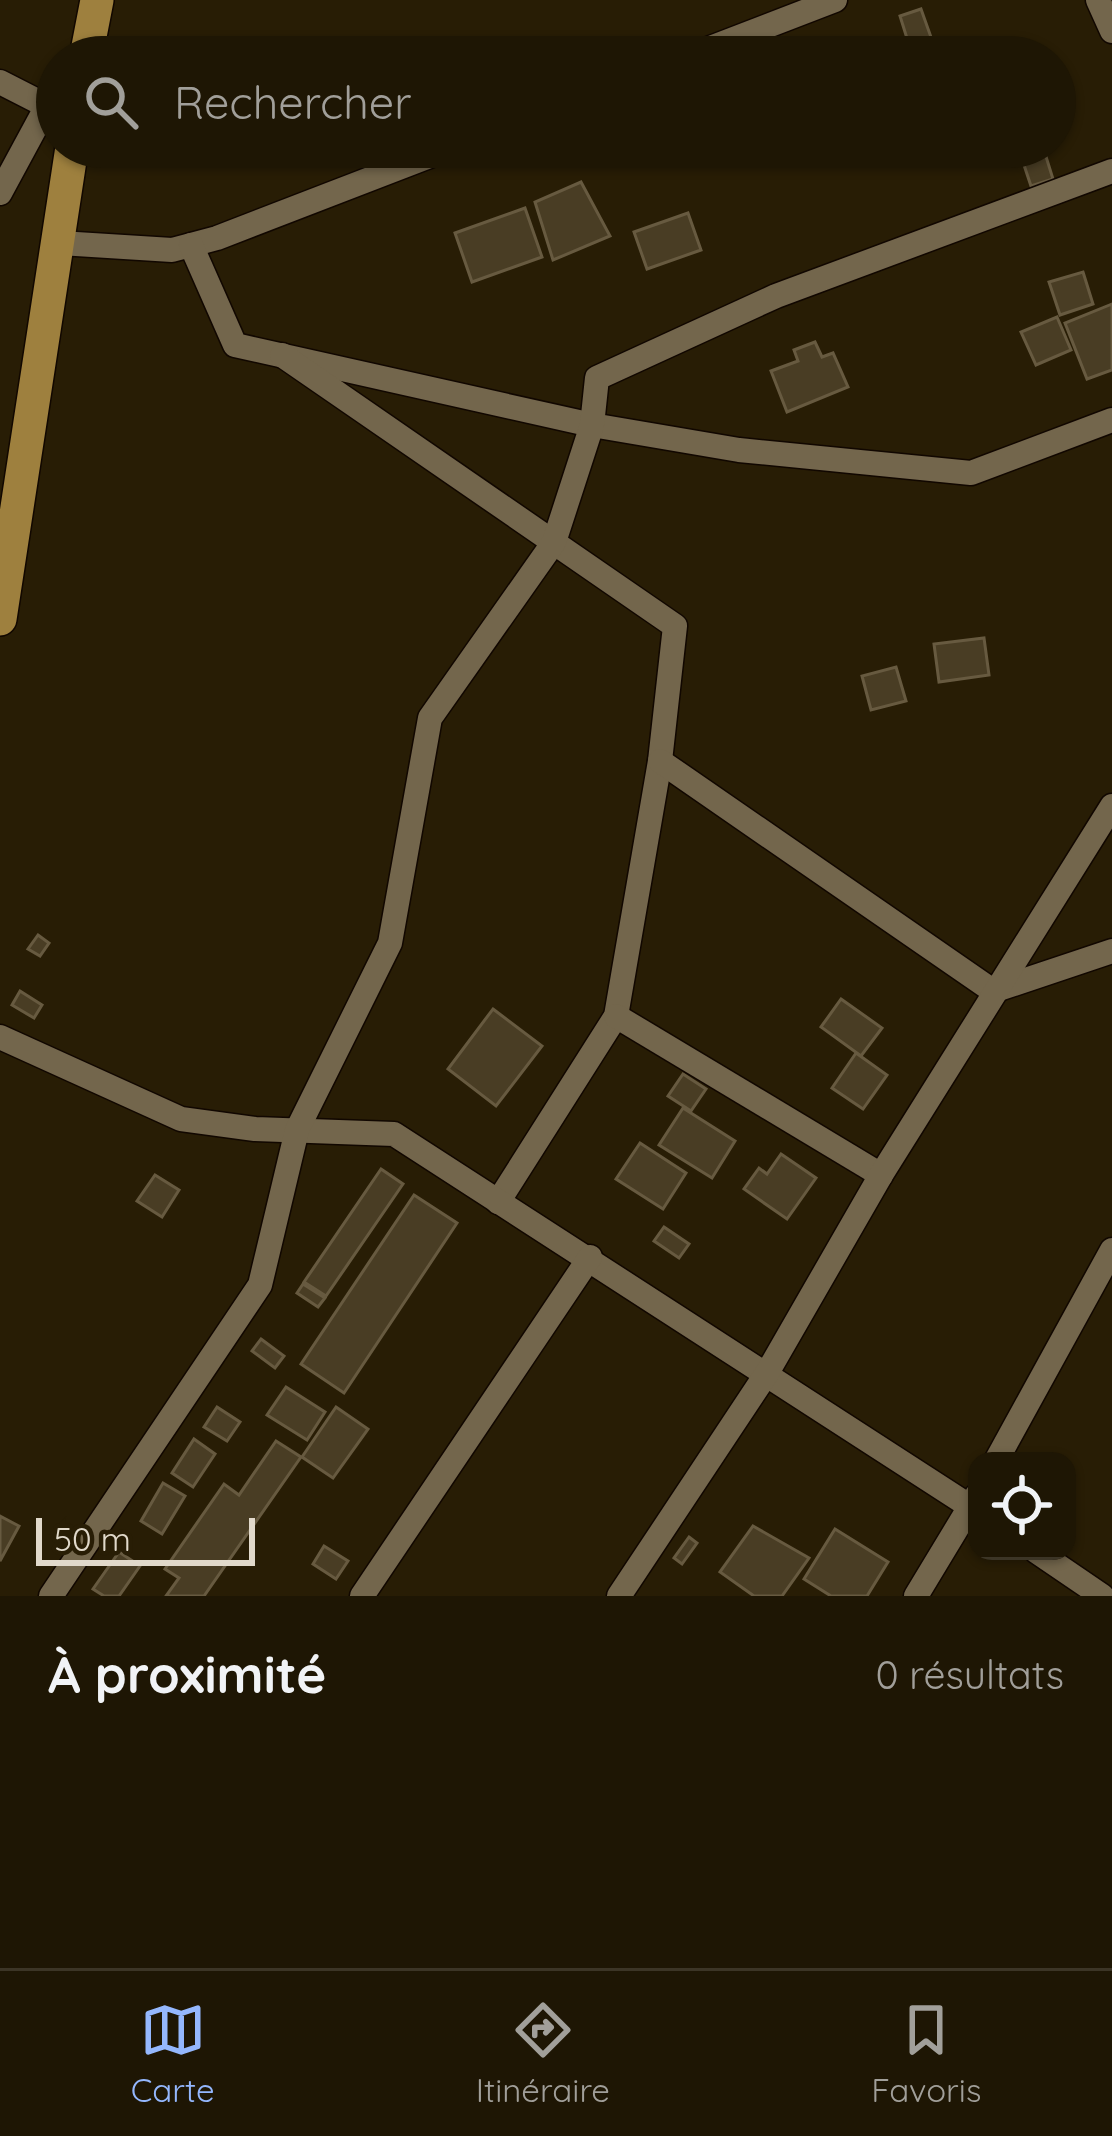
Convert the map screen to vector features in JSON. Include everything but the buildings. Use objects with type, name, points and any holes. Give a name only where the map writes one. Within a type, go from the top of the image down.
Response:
[{"type":"main road","points":[[90,36],[97,0]]},
{"type":"main road","points":[[0,619],[69,168]]},
{"type":"street","points":[[742,36],[836,0]]},
{"type":"street","points":[[1098,0],[1112,32]]},
{"type":"street","points":[[0,82],[36,99]]},
{"type":"street","points":[[0,193],[36,133]]},
{"type":"street","points":[[60,243],[130,250],[191,245],[398,168]]},
{"type":"street","points":[[51,1596],[260,1285],[297,1130],[390,943],[430,718],[554,542],[592,425],[598,378],[776,296],[1112,171]]},
{"type":"street","points":[[191,245],[235,345],[592,425],[739,450],[971,472],[1112,420]]},
{"type":"street","points":[[282,355],[675,626],[660,761],[616,1016],[498,1202]]},
{"type":"street","points":[[660,761],[993,991]]},
{"type":"street","points":[[619,1596],[767,1373],[881,1175],[1112,806]]},
{"type":"street","points":[[993,991],[1112,951]]},
{"type":"street","points":[[616,1016],[881,1175]]},
{"type":"street","points":[[0,1037],[182,1119],[394,1134],[968,1500]]},
{"type":"street","points":[[1001,1452],[1112,1250]]},
{"type":"street","points":[[362,1596],[590,1256]]},
{"type":"street","points":[[916,1596],[968,1515]]},
{"type":"street","points":[[1049,1560],[1102,1596]]}]
